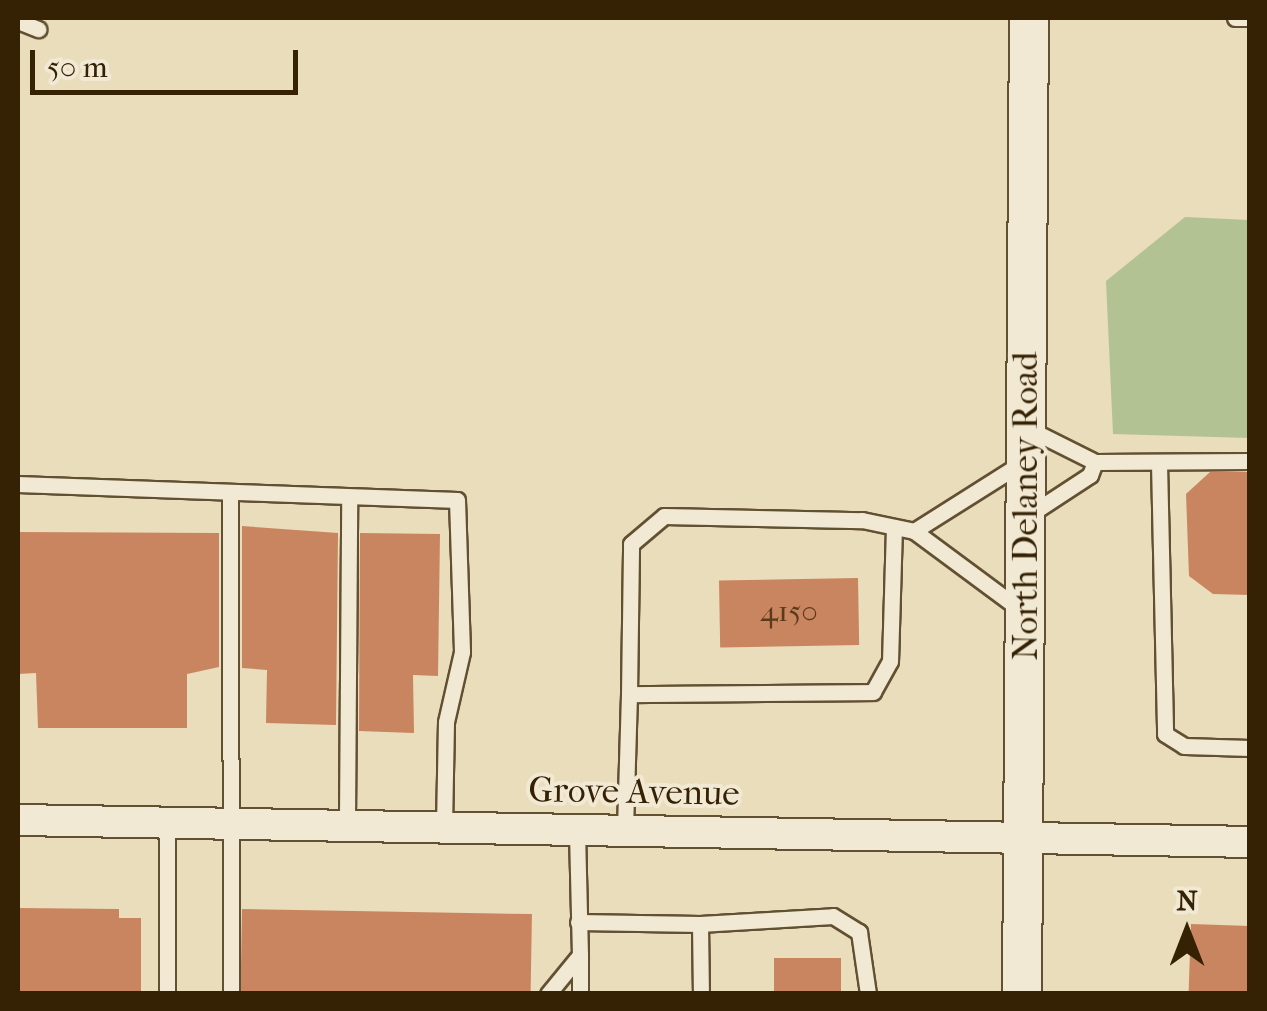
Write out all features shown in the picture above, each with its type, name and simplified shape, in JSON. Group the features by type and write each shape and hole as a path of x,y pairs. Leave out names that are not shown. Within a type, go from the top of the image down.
{"street":[{"name":"North Delaney Road","path":"1022,994 1029,18"},
{"name":"Grove Avenue","path":"18,820 347,820 444,826 1250,842"}],"lane":[{"path":"1235,18 1250,18"},
{"path":"18,21 38,29"},
{"path":"914,531 1026,444 1095,462 1250,461"},
{"path":"1026,517 1090,474 1095,462"},
{"path":"1159,463 1164,734 1184,746 1250,748"},
{"path":"18,484 457,500 462,652 446,722 444,826"},
{"path":"230,494 232,994"},
{"path":"347,820 349,498"},
{"path":"625,829 631,544 664,516 914,531 1025,614"},
{"path":"630,694 873,692 890,660 894,527"},
{"path":"167,994 168,822"},
{"path":"576,828 580,994"},
{"path":"578,922 700,924 832,916 859,932 868,994"},
{"path":"700,924 701,994"},
{"path":"548,994 580,956"}],"green space":[{"path":"1185,217 1249,220 1249,438 1113,434 1106,281"}],"building":[{"path":"1210,472 1250,472 1250,595 1213,594 1189,576 1186,494"},
{"path":"242,526 338,533 336,725 266,723 267,670 242,668"},
{"path":"18,532 219,533 219,667 187,674 187,728 38,728 36,673 18,674"},
{"path":"360,533 440,534 438,676 413,675 414,733 359,731"},
{"path":"858,578 859,645 720,647 719,580"},
{"path":"18,908 119,909 119,918 141,918 141,994 18,994"},
{"path":"242,909 532,914 531,994 241,994"},
{"path":"1191,924 1250,926 1248,994 1189,994"},
{"path":"774,958 841,958 841,994 774,994"}]}
